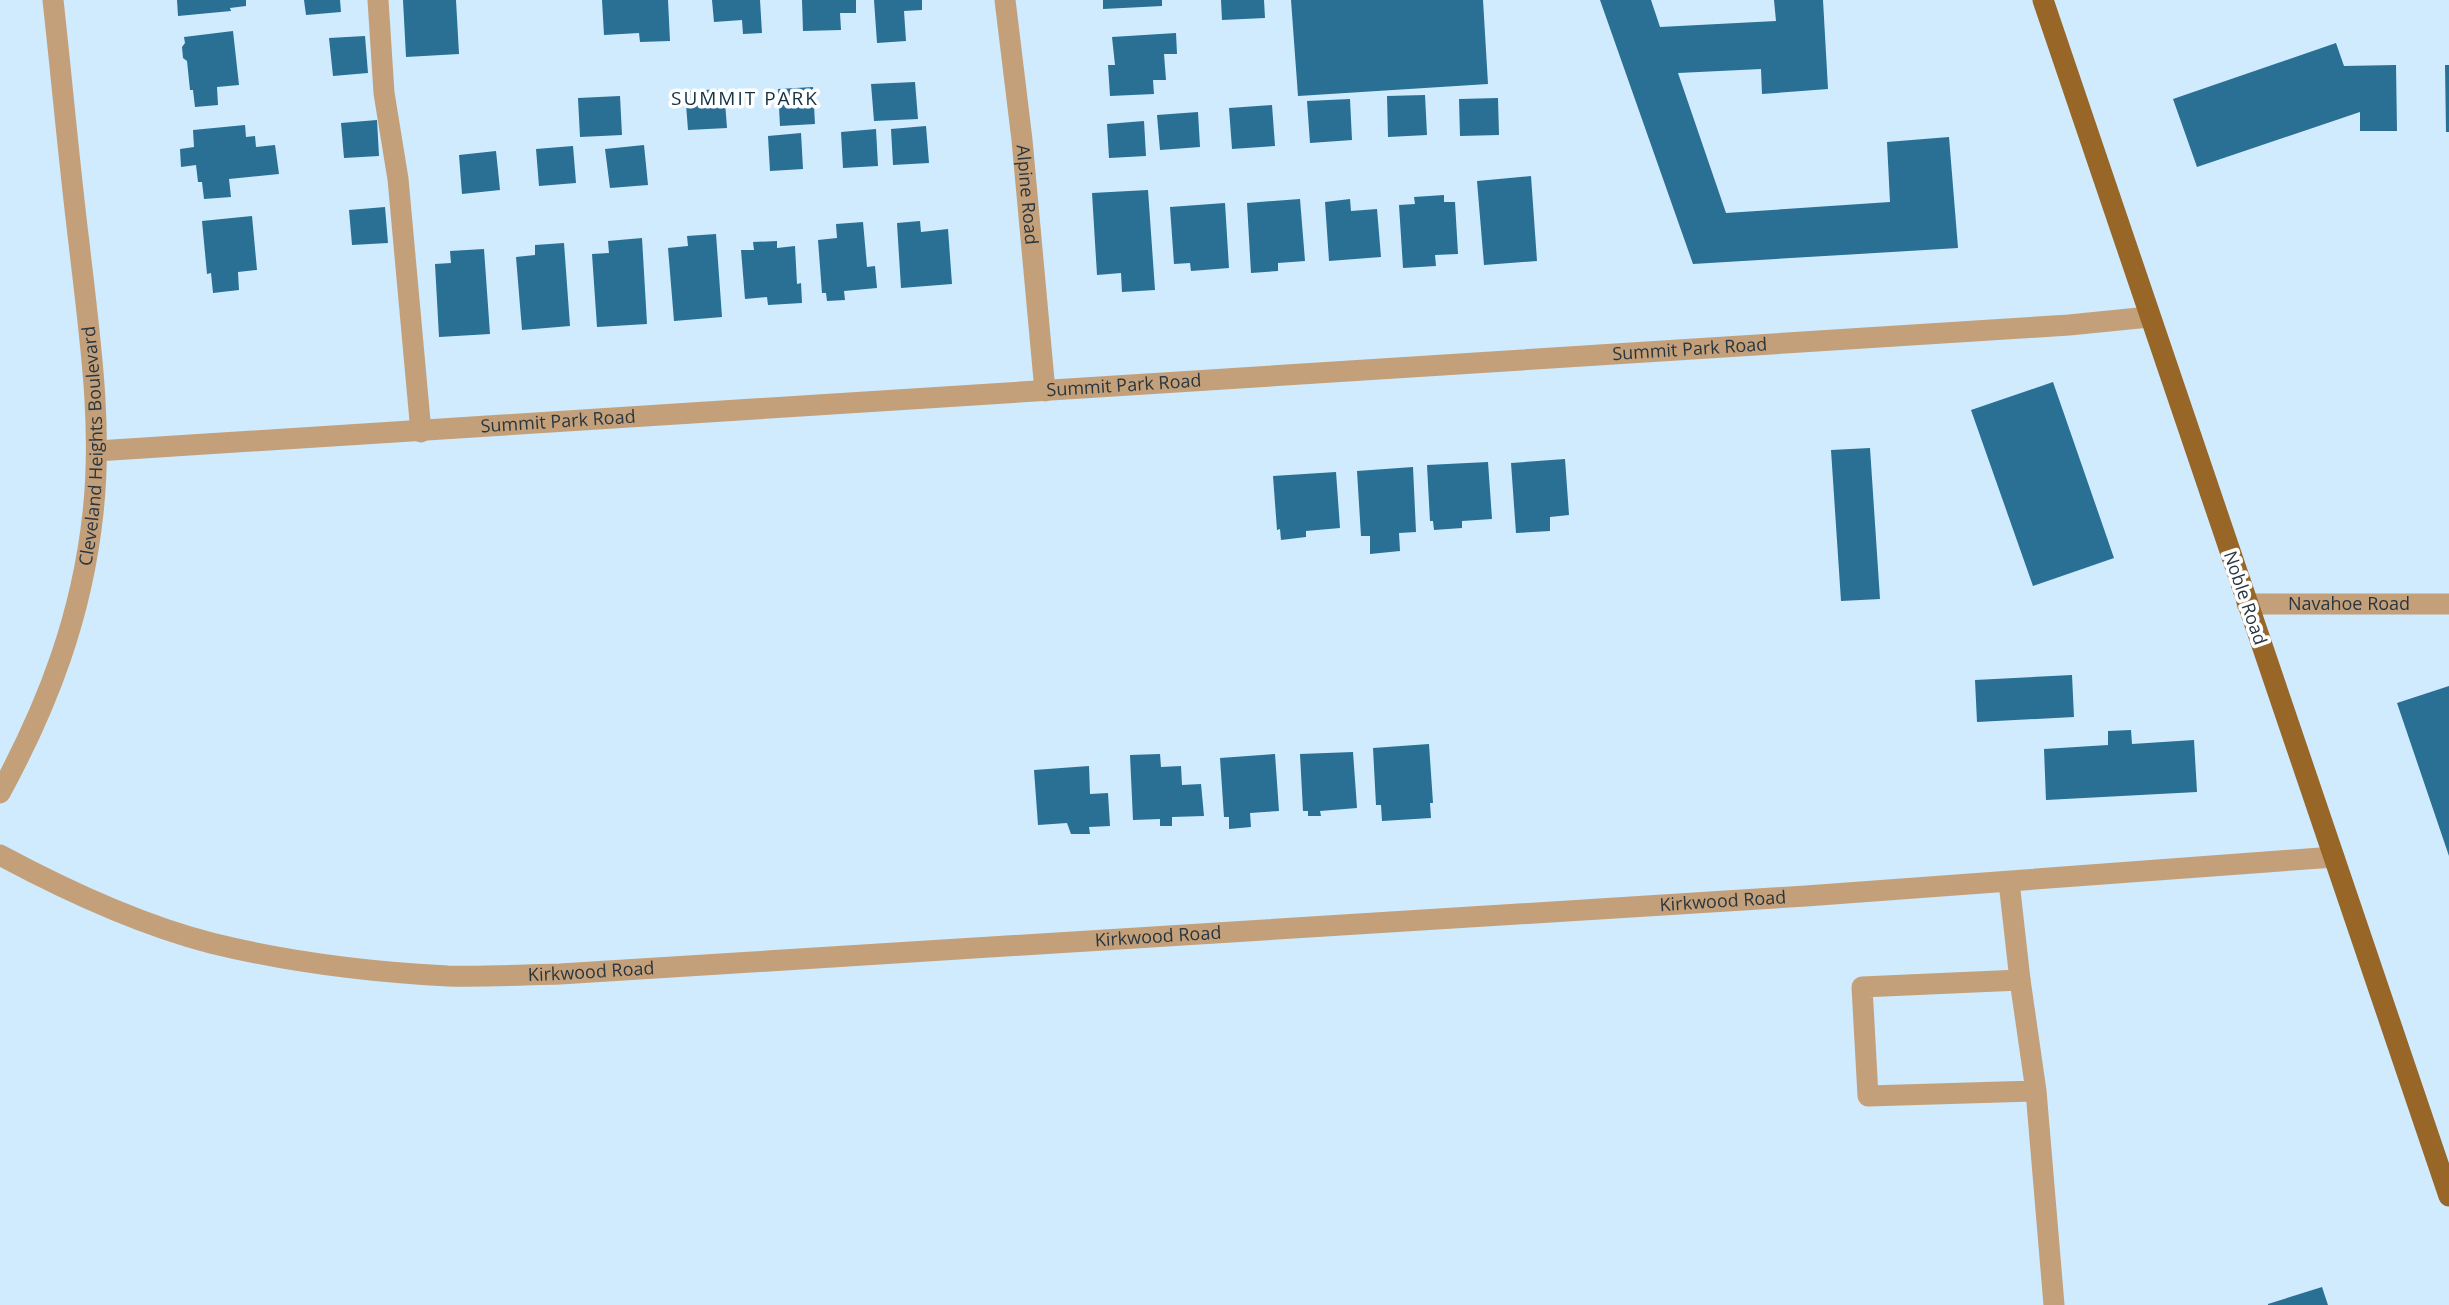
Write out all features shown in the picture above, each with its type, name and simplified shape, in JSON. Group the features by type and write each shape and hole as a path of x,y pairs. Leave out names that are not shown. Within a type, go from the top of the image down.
{"main road":[{"name":"Noble Road","path":"2043,0 2449,1196"}],"street":[{"name":"Cleveland Heights Boulevard","path":"0,793 34,728 52,685 83,579 93,514 97,451 91,354 53,0"},
{"path":"378,0 384,93 398,179 421,432"},
{"name":"Alpine Road","path":"1004,0 1022,139 1045,391"},
{"name":"Summit Park Road","path":"97,451 2069,325 2150,317"},
{"name":"Navahoe Road","path":"2247,604 2449,604"},
{"name":"Kirkwood Road","path":"0,855 85,898 211,942 299,960 450,976 574,974 2009,882 2334,857"},
{"path":"2009,882 2036,1091 2054,1305"},
{"path":"2020,980 1863,987 1868,1096 2036,1091"}],"building":[{"path":"177,0 246,0 246,6 230,8 231,11 178,16"},
{"path":"304,0 340,0 341,12 306,15"},
{"path":"403,0 456,0 459,54 406,57"},
{"path":"602,0 668,0 670,41 640,42 639,33 604,35"},
{"path":"712,0 760,0 762,33 743,34 742,20 714,22"},
{"path":"802,0 856,0 856,13 840,13 841,30 803,31"},
{"path":"874,0 922,0 922,10 904,11 906,41 877,43"},
{"path":"1103,0 1162,0 1162,6 1103,9"},
{"path":"1221,0 1264,0 1265,18 1222,20"},
{"path":"1291,0 1483,0 1488,84 1298,96"},
{"path":"1600,0 1651,0 1660,27 1776,21 1774,0 1823,0 1828,89 1762,94 1761,69 1678,73 1726,213 1890,202 1887,142 1949,137 1958,248 1693,264"},
{"path":"233,31 239,85 217,87 218,105 195,107 187,61 183,58 184,37"},
{"path":"1176,33 1177,54 1164,54 1166,80 1153,80 1154,94 1110,96 1108,65 1115,65 1112,37"},
{"path":"365,36 368,73 333,76 329,38"},
{"path":"2336,43 2344,66 2396,65 2397,131 2360,131 2360,112 2197,167 2173,99"},
{"path":"2445,65 2449,65 2449,132 2446,132"},
{"path":"915,82 918,119 874,121 871,84"},
{"path":"813,87 815,124 780,126 778,89"},
{"path":"724,89 727,128 688,130 685,91"},
{"path":"1425,95 1427,135 1388,137 1387,96"},
{"path":"620,96 622,135 580,137 578,98"},
{"path":"1498,98 1499,135 1460,136 1459,99"},
{"path":"1350,99 1352,140 1310,143 1307,101"},
{"path":"1272,105 1275,146 1232,149 1229,108"},
{"path":"1198,112 1200,147 1160,150 1157,115"},
{"path":"377,120 379,156 344,158 341,123"},
{"path":"1144,121 1146,156 1109,158 1107,124"},
{"path":"245,125 246,137 255,136 256,147 275,145 279,174 229,179 231,197 204,199 196,165 181,167 180,149 194,147 193,130"},
{"path":"926,126 929,163 893,165 891,129"},
{"path":"876,129 878,166 843,168 841,132"},
{"path":"801,133 803,169 770,171 768,136"},
{"path":"644,145 648,185 610,188 605,149"},
{"path":"573,146 576,183 539,186 536,149"},
{"path":"496,151 500,190 462,194 459,155"},
{"path":"1531,176 1537,261 1484,265 1477,181"},
{"path":"1148,190 1155,290 1122,292 1121,273 1097,275 1092,193"},
{"path":"1444,195 1444,202 1455,202 1458,254 1435,255 1436,266 1403,268 1399,205 1415,204 1414,197"},
{"path":"1300,199 1305,261 1278,263 1278,271 1251,273 1247,203"},
{"path":"1350,199 1351,211 1377,209 1381,257 1329,261 1325,202"},
{"path":"1225,203 1229,268 1191,271 1190,263 1174,264 1170,207"},
{"path":"385,207 388,243 352,245 349,210"},
{"path":"252,216 257,270 238,272 239,290 213,293 211,273 207,274 202,221"},
{"path":"920,221 921,232 948,229 952,284 901,288 897,223"},
{"path":"863,222 867,267 875,266 877,288 844,291 845,300 827,301 826,293 822,293 818,240 837,238 836,224"},
{"path":"716,234 722,317 674,321 668,248 688,246 687,236"},
{"path":"642,238 647,324 597,327 592,254 609,253 608,241"},
{"path":"777,241 777,248 795,246 797,284 801,283 802,303 768,305 767,297 745,299 741,250 754,250 753,242"},
{"path":"564,243 570,326 522,330 516,257 535,255 535,245"},
{"path":"484,249 490,334 439,337 435,264 451,263 450,251"},
{"path":"2053,382 2114,558 2033,586 1971,410"},
{"path":"1870,448 1880,599 1841,601 1831,450"},
{"path":"1565,459 1569,515 1550,517 1550,531 1516,533 1511,463"},
{"path":"1488,462 1492,519 1462,521 1462,528 1434,530 1433,521 1430,521 1427,465"},
{"path":"1413,467 1416,532 1399,533 1400,551 1370,554 1370,536 1361,536 1357,471"},
{"path":"1336,472 1340,528 1306,531 1306,537 1281,540 1280,529 1277,530 1273,476"},
{"path":"2072,675 2074,717 1977,722 1975,680"},
{"path":"2449,686 2449,856 2397,703"},
{"path":"2131,730 2132,744 2194,740 2197,792 2046,800 2044,749 2108,745 2108,731"},
{"path":"1429,744 1433,803 1430,803 1431,818 1382,821 1381,805 1376,805 1373,748"},
{"path":"1353,752 1357,808 1320,811 1321,816 1308,816 1308,811 1303,811 1300,754"},
{"path":"1160,754 1161,767 1181,766 1182,785 1201,784 1204,816 1172,817 1172,826 1160,826 1160,819 1133,820 1130,755"},
{"path":"1275,754 1279,811 1250,813 1251,827 1229,829 1229,817 1224,817 1220,758"},
{"path":"1089,766 1090,794 1108,793 1110,826 1089,827 1090,834 1071,834 1067,823 1038,825 1034,770"},
{"path":"2322,1287 2328,1305 2268,1305 2268,1304"}],"district":[{"name":"SUMMIT PARK","path":"745,98"}]}
